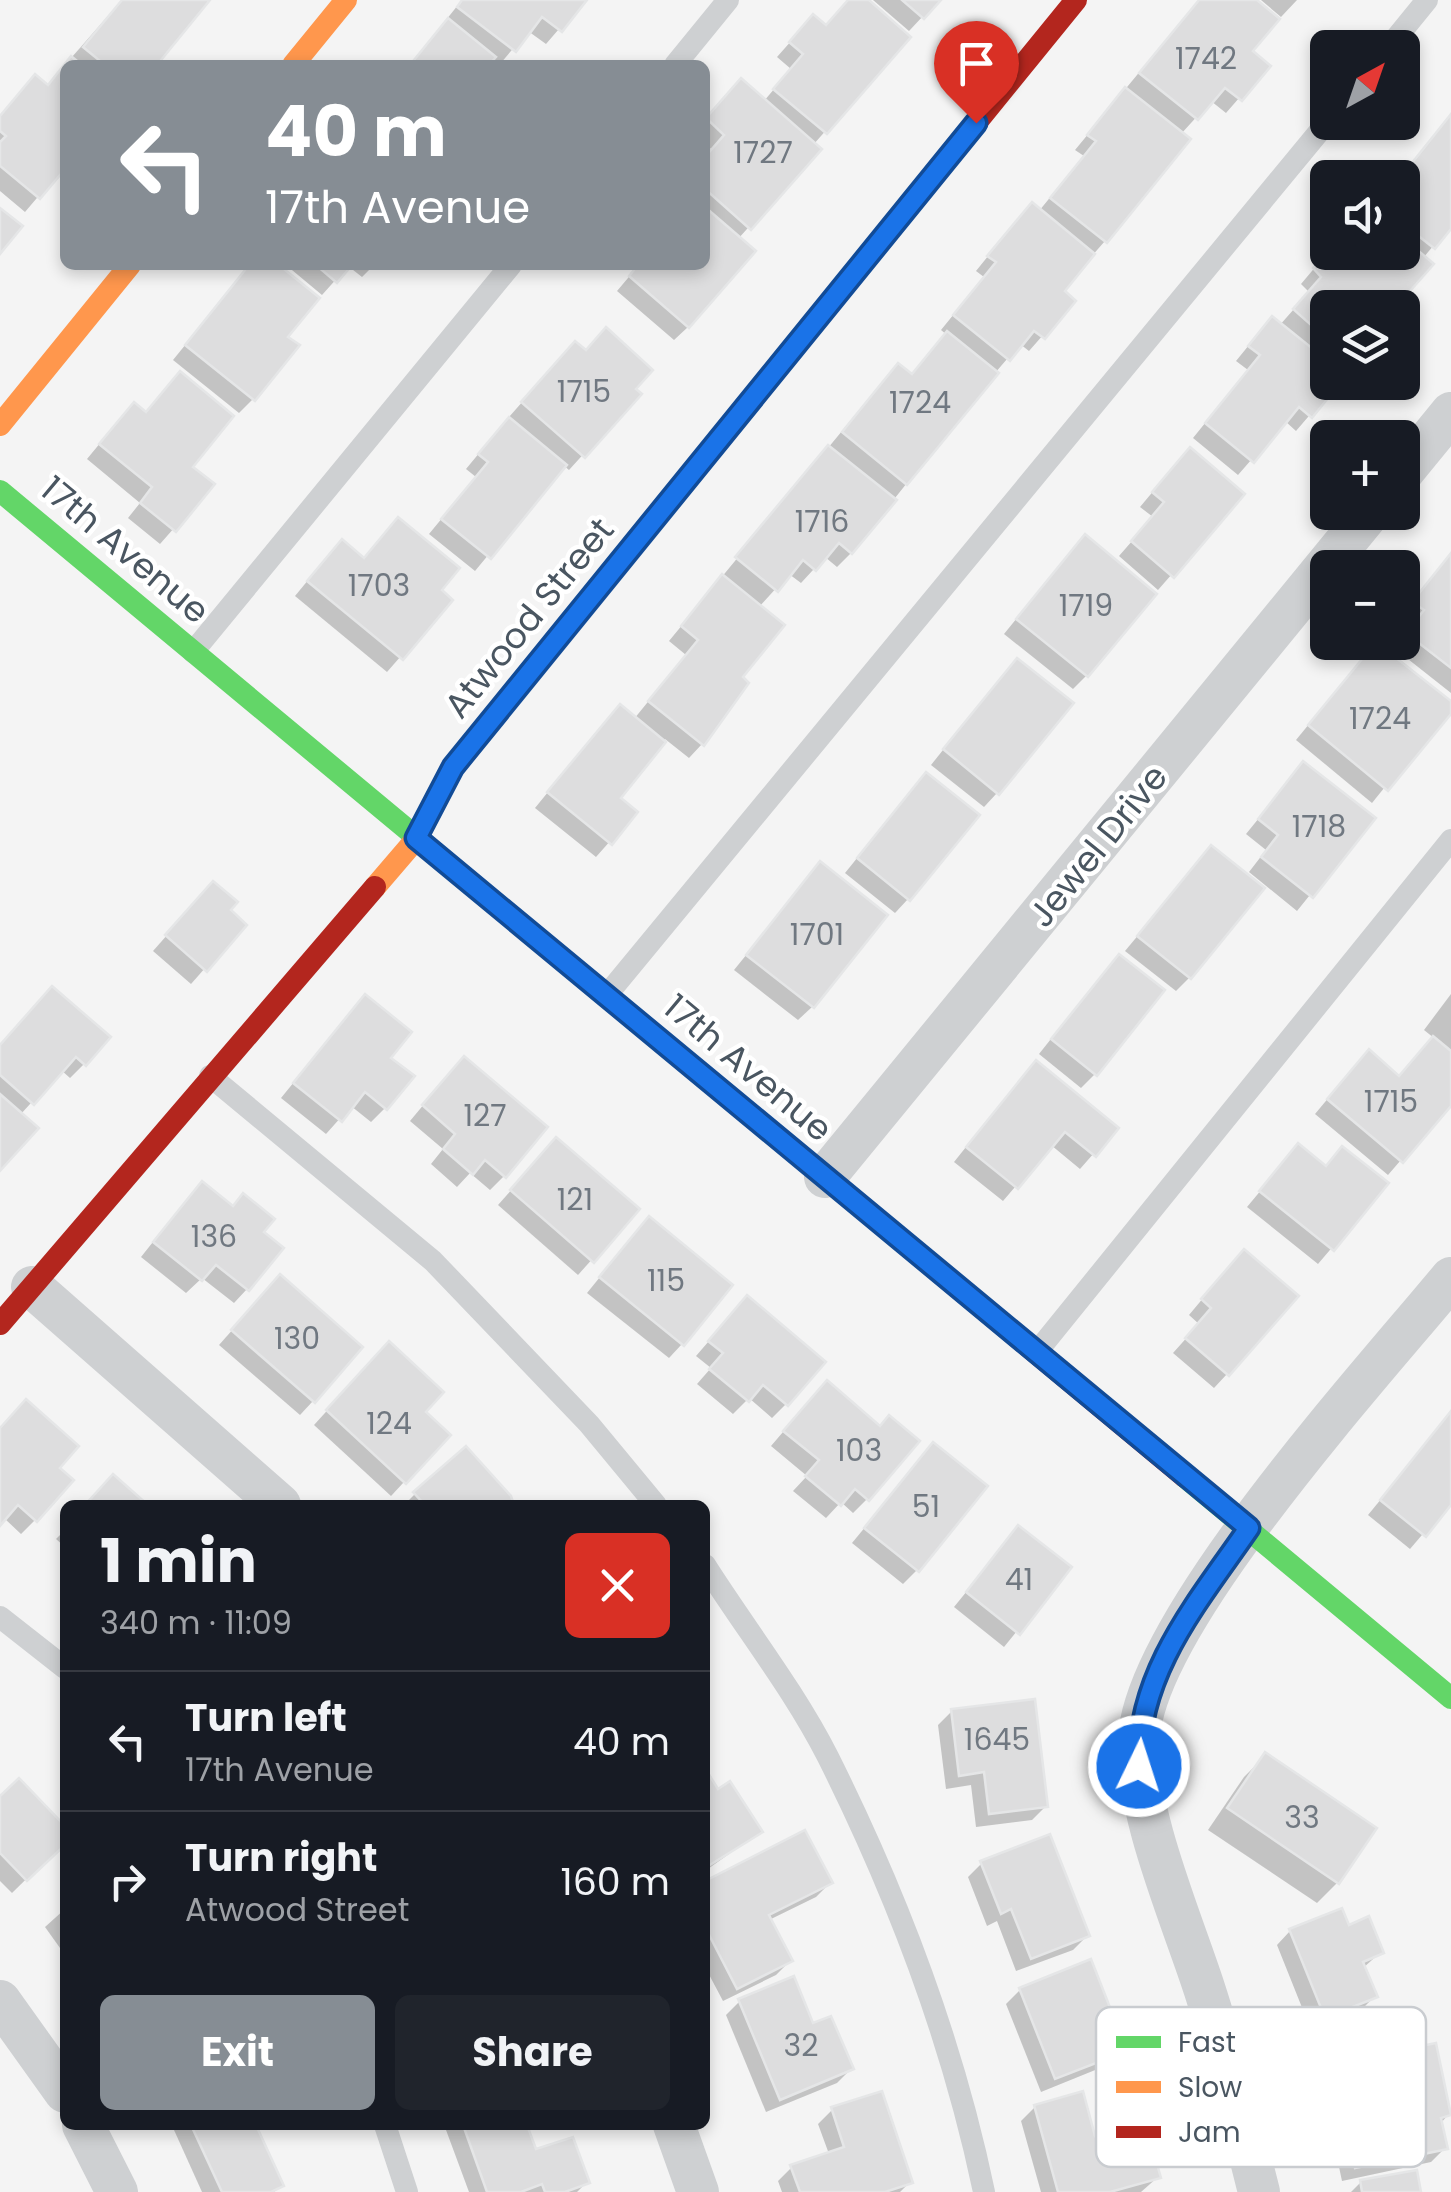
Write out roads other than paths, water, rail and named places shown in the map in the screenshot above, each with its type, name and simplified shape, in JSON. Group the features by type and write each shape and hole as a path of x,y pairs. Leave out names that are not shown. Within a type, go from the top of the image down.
{"street":[{"path":"297,60 346,0"},
{"name":"Atwood Street","path":"0,1324 416,838 453,767 1076,0"},
{"path":"0,425 126,270"},
{"path":"1420,451 1451,413"},
{"name":"17th Avenue","path":"0,491 1451,1698"},
{"name":"Jewel Drive","path":"825,1178 1355,530"},
{"path":"1210,2007 1144,1797 1138,1736 1147,1691 1175,1636 1249,1528 1451,1278"},
{"path":"32,1287 274,1500"},
{"path":"0,2001 60,2085"},
{"path":"85,2130 117,2192"},
{"path":"676,2130 698,2192"},
{"path":"1253,2167 1259,2192"}],"lane":[{"path":"679,60 728,0"},
{"path":"1403,30 1427,0"},
{"path":"606,996 1312,140"},
{"path":"193,652 507,270"},
{"path":"1036,1352 1451,840"},
{"path":"210,1076 433,1261 589,1424 652,1500"},
{"path":"710,1573 826,1754 895,1905 970,2124 984,2192"},
{"path":"0,1617 60,1664"},
{"path":"387,2130 407,2192"}]}
